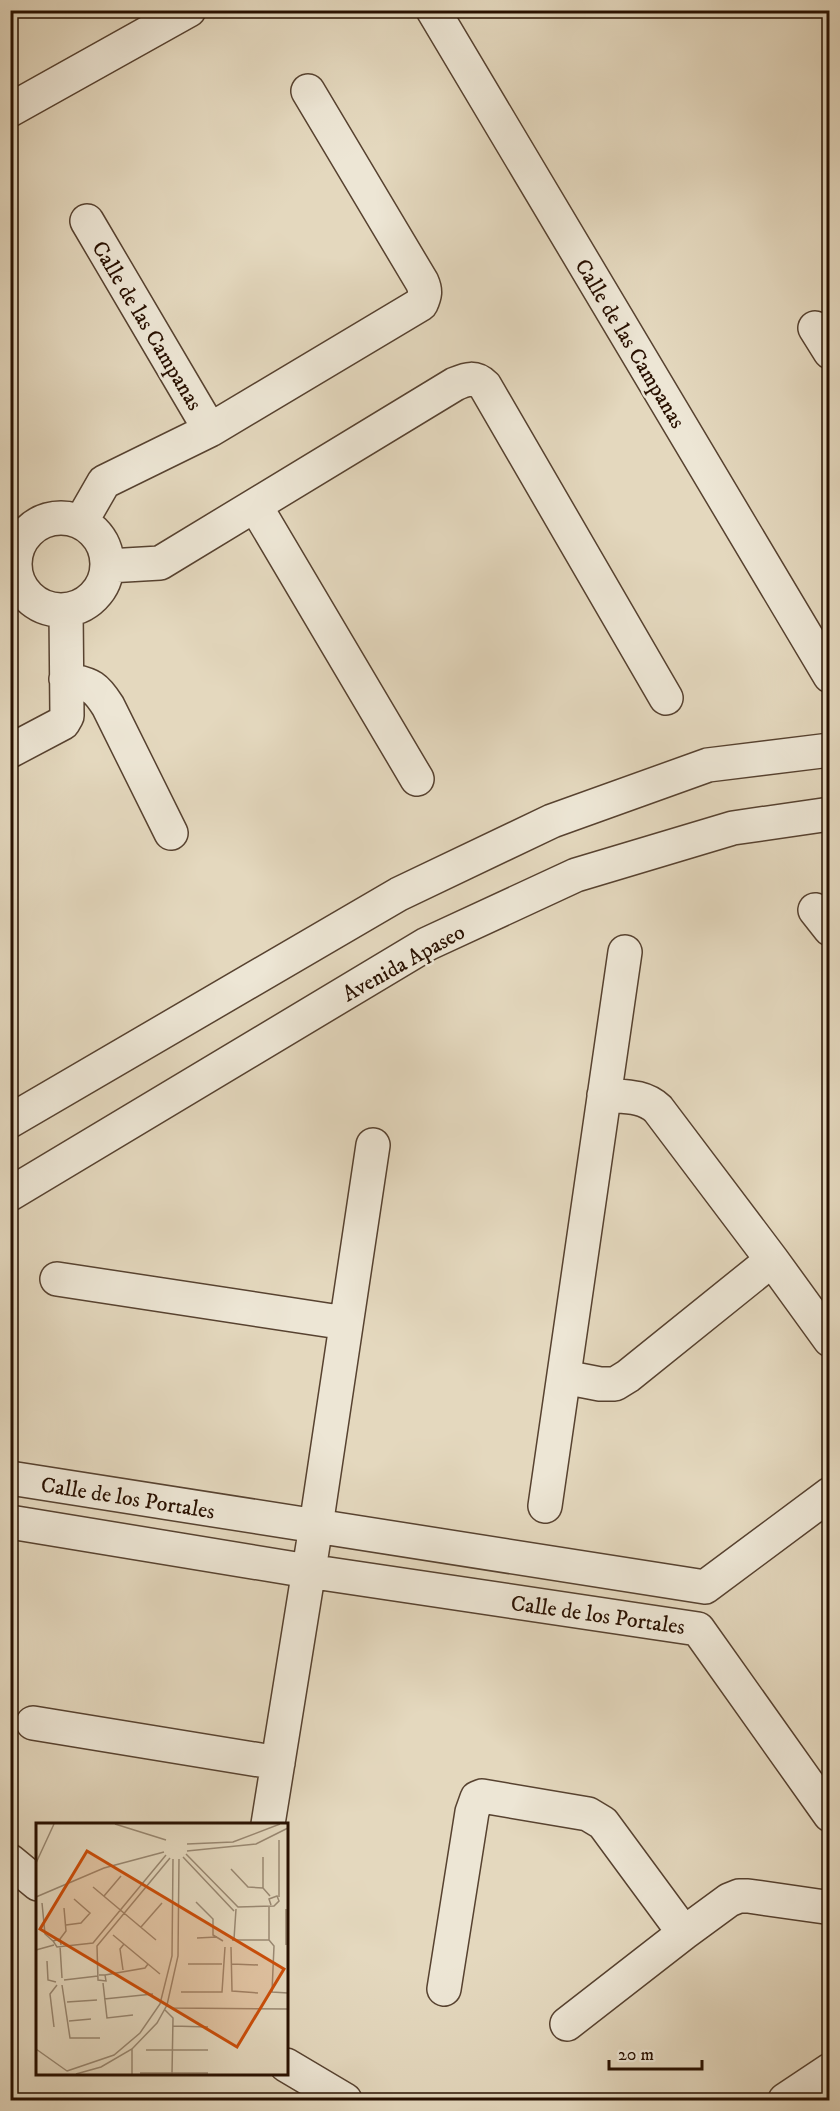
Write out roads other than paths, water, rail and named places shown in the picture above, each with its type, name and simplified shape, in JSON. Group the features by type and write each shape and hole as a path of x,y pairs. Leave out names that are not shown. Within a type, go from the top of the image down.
{"street":[{"path":"14,100 189,10"},
{"name":"Calle de las Campanas","path":"434,10 830,676"},
{"name":"Calle de las Campanas","path":"81,522 104,482 210,430 421,304 425,295 422,282 308,91"},
{"name":"Calle de las Campanas","path":"87,221 210,430"},
{"path":"108,566 160,563 256,507 455,384 472,378 485,386 666,698"},
{"path":"256,507 417,779"},
{"path":"67,518 81,522 96,532 105,548 108,566 101,587 95,596 77,608 66,610 42,606 32,599 17,579 15,540 47,520 67,518"},
{"path":"10,752 63,723 66,716 66,610"},
{"path":"66,679 92,686 100,693 171,834"},
{"path":"10,1121 399,894 552,821 708,765 830,750"},
{"name":"Avenida Apaseo","path":"10,1194 427,944 566,880 733,828 830,814"},
{"path":"545,1506 625,952"},
{"path":"604,1095 642,1098 650,1101 830,1340"},
{"path":"268,1823 316,1526 373,1145"},
{"path":"564,1377 600,1384 615,1384 772,1260"},
{"path":"57,1279 346,1323"},
{"name":"Calle de los Portales","path":"10,1478 705,1587 830,1494"},
{"name":"Calle de los Portales","path":"10,1522 308,1571 698,1629 830,1815"},
{"path":"698,1629 705,1587"},
{"path":"33,1723 278,1763"},
{"path":"444,1989 472,1812 477,1798 482,1796 597,1817 684,1932"},
{"path":"10,1861 36,1882"},
{"path":"567,2024 684,1932 729,1900 739,1896 828,1909"},
{"path":"288,2066 345,2100"}]}
